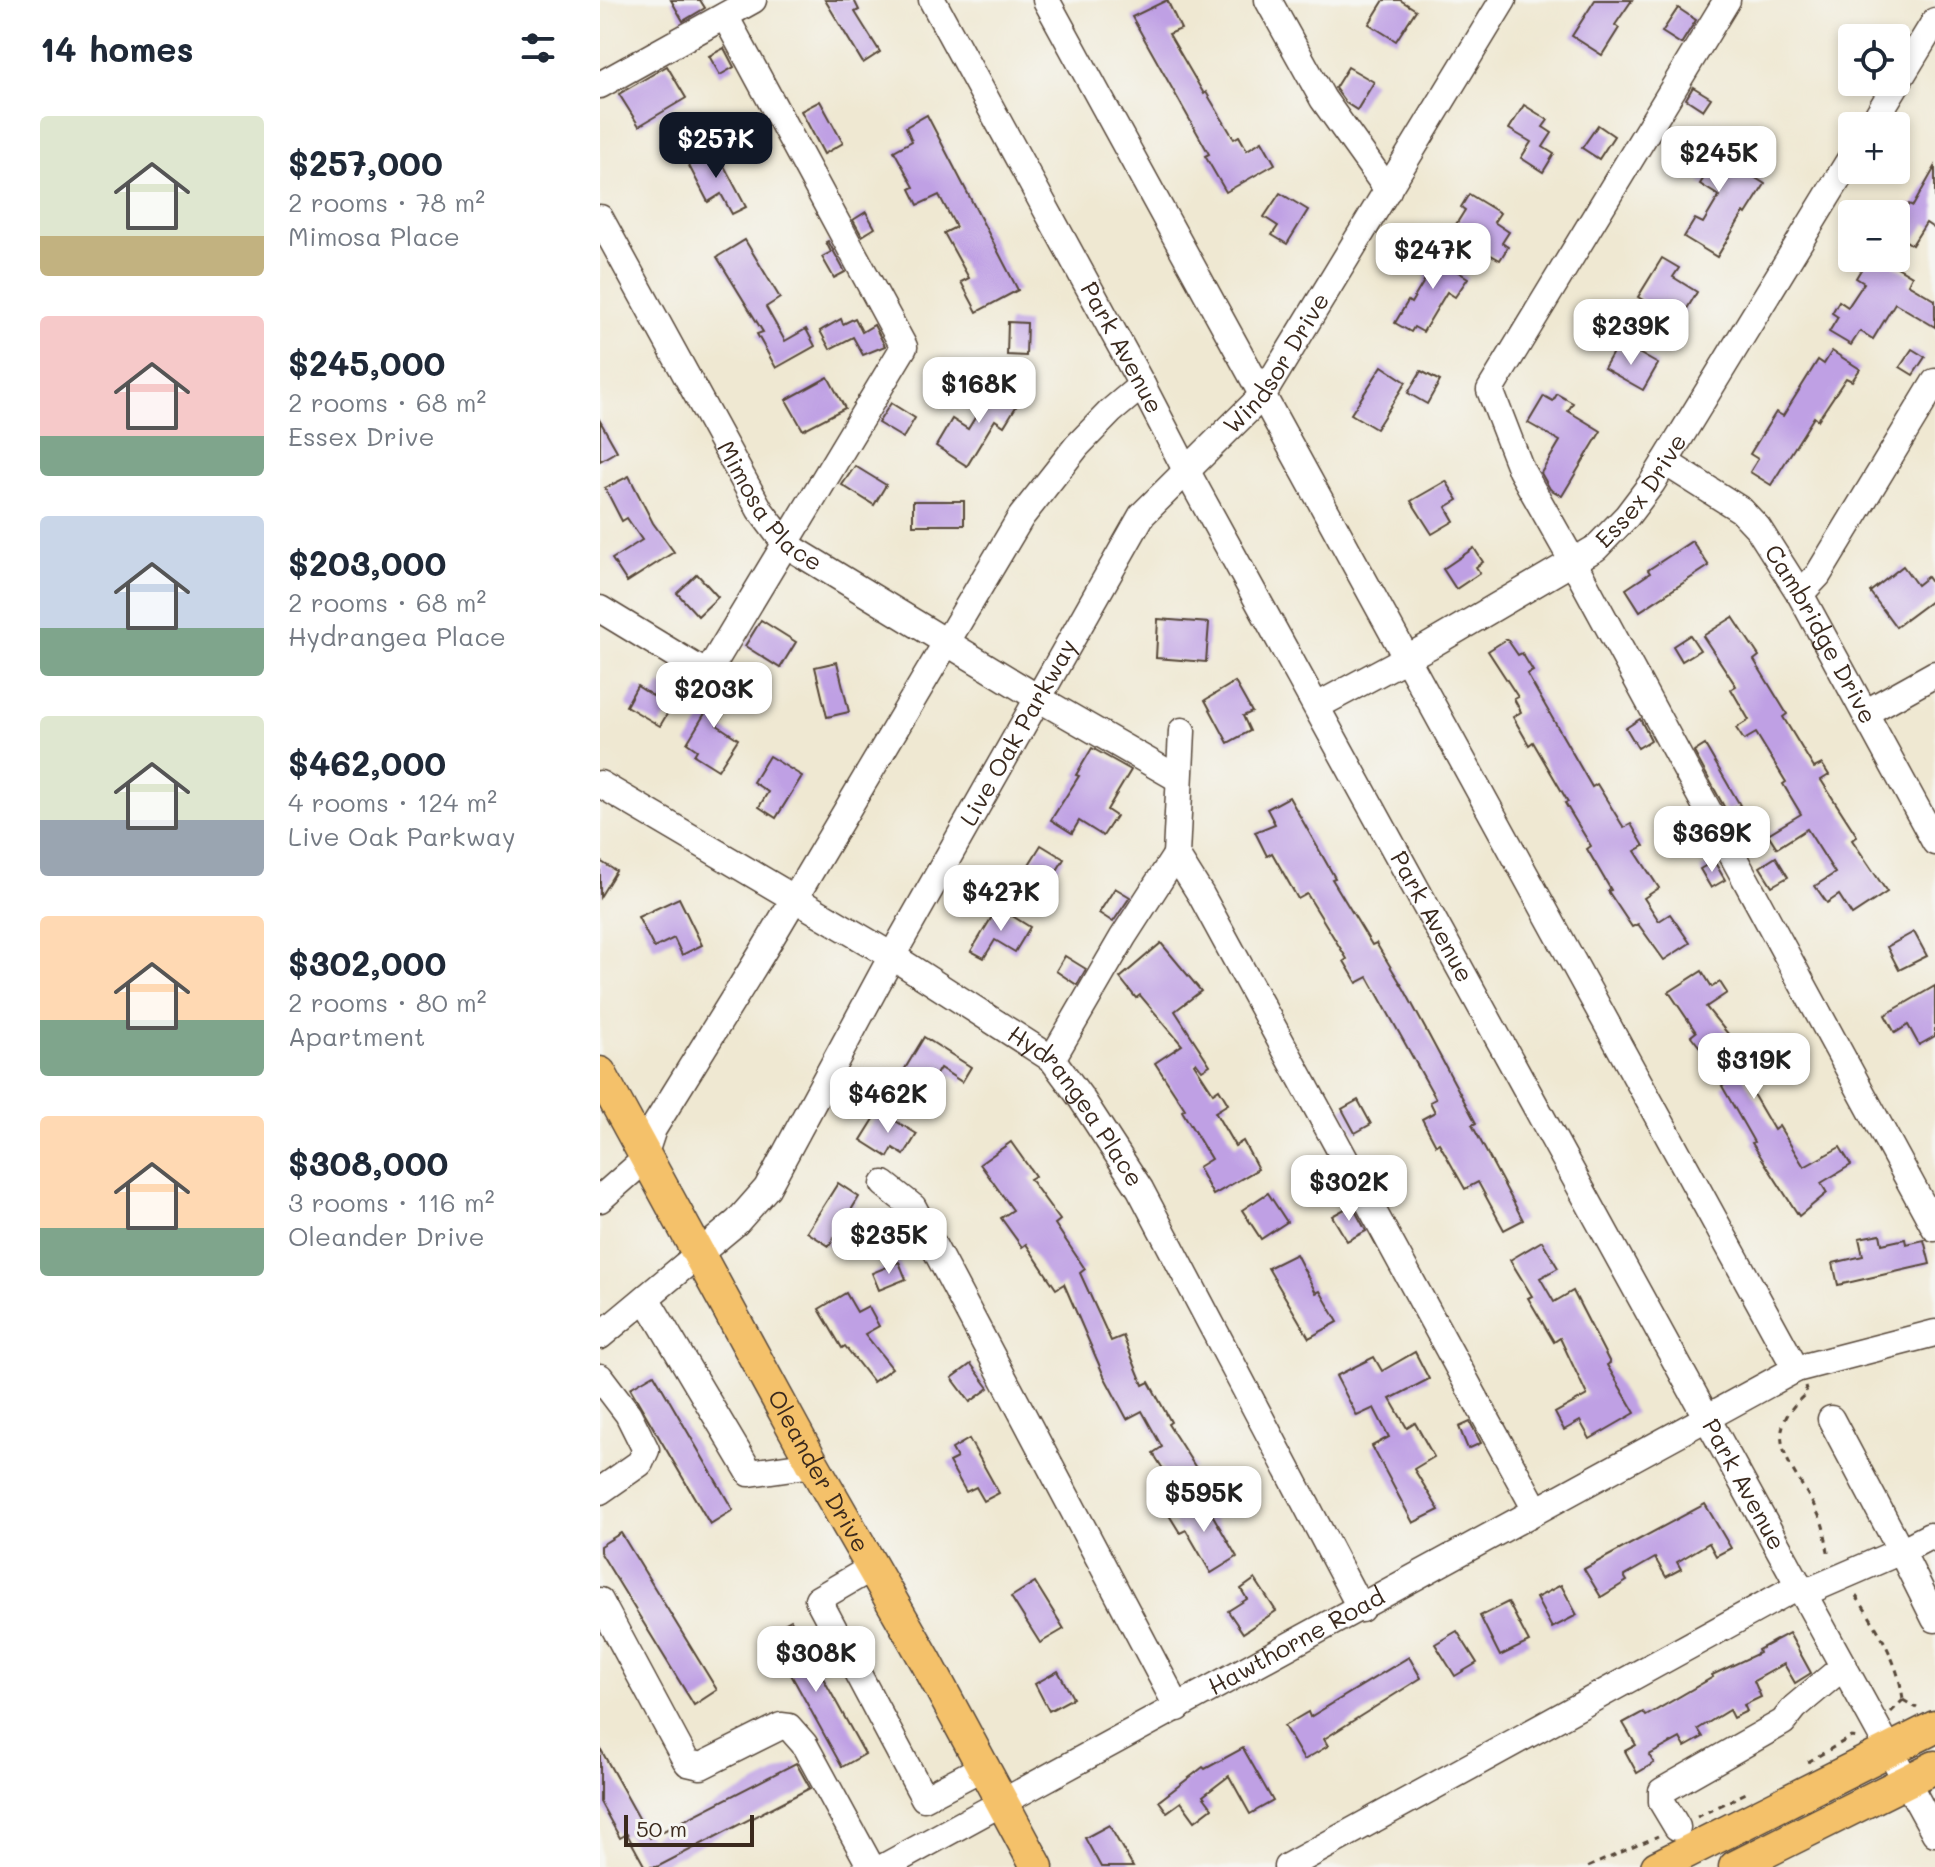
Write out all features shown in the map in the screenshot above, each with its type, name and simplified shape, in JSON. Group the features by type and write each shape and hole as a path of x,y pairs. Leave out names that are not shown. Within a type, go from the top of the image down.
{"main road":[{"name":"Oleander Drive","path":"600,1073 1037,1867"},
{"path":"1657,1867 1883,1737 1935,1727"},
{"path":"1735,1867 1935,1767"}],"street":[{"path":"600,85 753,0"},
{"name":"Park Avenue","path":"932,0 1186,470 1935,1833"},
{"path":"1046,0 1796,1369"},
{"path":"1268,0 1323,99 1388,190"},
{"name":"Windsor Drive","path":"1186,470 1262,396 1503,0"},
{"path":"1727,0 1490,390 1521,470 1935,1228"},
{"path":"600,609 707,674 904,347 725,16"},
{"path":"1880,112 1935,21"},
{"name":"Essex Drive","path":"1317,706 1405,659 1596,548 1611,535 1665,462 1838,179"},
{"name":"Mimosa Place","path":"600,218 760,510 787,544 1038,698 1179,779"},
{"path":"1800,594 1818,575 1935,382"},
{"path":"600,1199 642,1162 653,1129 1037,494 1111,411 1142,385"},
{"name":"Cambridge Drive","path":"1665,462 1728,501 1750,519 1800,594 1935,842"},
{"name":"Live Oak Parkway","path":"600,1336 737,1222 767,1188 892,956 1142,515 1186,470"},
{"path":"1865,713 1935,674"},
{"path":"1052,1059 1123,937 1176,855 1182,731"},
{"name":"Hydrangea Place","path":"600,784 892,956 1052,1059 1140,1189 1361,1609"},
{"path":"1176,855 1201,895 1536,1510"},
{"path":"884,1184 913,1207 1178,1708"},
{"path":"646,1298 750,1473 813,1464"},
{"name":"Hawthorne Road","path":"884,1867 1796,1369 1935,1333"},
{"path":"600,1377 628,1414 646,1450 640,1463 600,1491"},
{"path":"1831,1419 1935,1619"},
{"path":"1287,1867 1802,1589 1839,1577 1930,1536 1935,1538"},
{"path":"873,1567 818,1599 924,1798 983,1767"},
{"path":"600,1601 688,1763 701,1766 781,1726 789,1727 804,1744 871,1867"},
{"path":"1677,1827 1662,1802 1662,1791 1783,1722 1795,1707 1844,1666"}],"path":[{"path":"1796,1369 1807,1393 1795,1402 1779,1430 1782,1447 1823,1527 1832,1570 1855,1595 1880,1632 1902,1689 1903,1700 1883,1737 1851,1737 1801,1766"},
{"path":"1588,1867 1750,1791"}],"building":[{"path":"671,0 700,0 705,8 683,21"},
{"path":"825,0 854,0 859,10 855,12 880,52 863,63"},
{"path":"1167,0 1181,29 1169,34 1204,94 1206,92 1234,139 1239,136 1247,150 1262,141 1275,164 1226,192 1205,156 1209,154 1132,17"},
{"path":"1384,0 1400,0 1416,10 1396,41 1369,24"},
{"path":"1595,0 1632,0 1615,25 1619,28 1602,55 1572,36"},
{"path":"1678,8 1696,20 1681,44 1662,32"},
{"path":"724,48 734,67 720,75 709,56"},
{"path":"667,66 686,98 639,126 619,94"},
{"path":"1348,67 1374,82 1357,110 1346,103 1335,88"},
{"path":"1693,87 1711,98 1703,110 1686,99"},
{"path":"820,101 843,143 824,154 801,111"},
{"path":"1524,105 1548,120 1543,127 1552,133 1543,147 1554,154 1543,172 1521,158 1531,142 1509,129"},
{"path":"927,115 1018,290 977,312 961,282 969,278 944,233 956,227 939,195 918,205 910,189 914,187 894,151 912,141 906,127"},
{"path":"1598,125 1614,136 1599,159 1582,148"},
{"path":"1681,125 1702,137 1699,142 1765,184 1717,257 1684,237 1695,219 1703,223 1719,196 1700,184 1712,165 1672,142"},
{"path":"714,147 746,207 732,214 721,194 708,202 687,162"},
{"path":"1935,167 1935,229 1926,223 1912,245 1910,204 1913,206"},
{"path":"1280,193 1308,210 1287,244 1272,235 1278,226 1264,217"},
{"path":"1469,194 1500,213 1494,222 1509,232 1502,243 1508,247 1500,260 1477,247 1480,241 1455,226 1465,210 1461,207"},
{"path":"866,212 875,228 862,236 853,220"},
{"path":"745,240 780,298 766,307 785,341 806,329 815,346 776,368 757,334 763,332 717,257"},
{"path":"828,241 845,272 834,278 822,257 831,252"},
{"path":"1440,247 1461,261 1455,270 1468,278 1455,297 1447,292 1423,332 1414,327 1411,332 1395,323 1427,276 1423,273"},
{"path":"1662,258 1679,268 1673,277 1697,292 1679,322 1638,297"},
{"path":"1860,272 1905,272 1912,276 1908,284 1935,300 1935,327 1895,303 1873,339 1860,331 1851,345 1829,332 1838,317 1832,313 1839,301 1848,307 1864,283 1856,278"},
{"path":"855,318 862,332 874,325 885,346 863,355 853,337 830,349 820,331 841,319 843,324"},
{"path":"1008,322 1027,323 1026,356 1007,355"},
{"path":"1616,347 1632,356 1635,351 1658,364 1643,390 1604,368"},
{"path":"1912,349 1925,357 1913,375 1900,367"},
{"path":"1832,351 1860,369 1852,381 1846,378 1818,420 1814,417 1771,485 1750,472 1758,459 1750,454 1776,412 1783,416 1818,360 1824,364"},
{"path":"1382,366 1406,382 1376,429 1351,414"},
{"path":"1421,371 1440,381 1427,404 1408,393"},
{"path":"828,377 845,408 803,430 786,400"},
{"path":"997,382 1022,397 1004,426 995,420 967,466 936,446 952,419 968,429"},
{"path":"1557,394 1573,403 1568,411 1601,431 1562,496 1550,489 1541,473 1560,441 1528,423 1544,396 1553,401"},
{"path":"891,403 915,418 903,438 878,423"},
{"path":"600,421 617,451 600,461"},
{"path":"855,466 886,485 874,505 842,485"},
{"path":"629,476 653,523 674,552 627,582 612,559 642,540 627,518 622,521 605,488"},
{"path":"1446,481 1458,500 1446,507 1454,521 1432,534 1411,501"},
{"path":"913,501 964,501 964,525 913,525"},
{"path":"1692,541 1709,566 1640,611 1626,589 1650,573 1648,570"},
{"path":"1474,548 1483,562 1476,567 1480,573 1456,589 1443,569"},
{"path":"1903,566 1917,585 1927,577 1935,588 1935,598 1896,627 1870,592"},
{"path":"697,574 718,597 698,616 677,593"},
{"path":"1733,617 1759,656 1754,660 1787,714 1783,717 1814,768 1822,764 1829,775 1821,780 1857,836 1852,840 1887,892 1852,915 1839,895 1827,903 1815,886 1835,873 1807,829 1777,848 1768,834 1801,814 1783,784 1786,782 1756,733 1744,740 1736,728 1749,720 1731,689 1736,686 1703,636"},
{"path":"1158,619 1209,623 1206,662 1156,658"},
{"path":"761,620 796,642 780,668 745,646"},
{"path":"1690,635 1700,650 1682,661 1673,646"},
{"path":"1507,639 1518,655 1522,653 1533,671 1527,674 1592,787 1597,784 1624,828 1631,824 1644,846 1635,851 1659,888 1644,898 1659,921 1670,914 1690,943 1664,960 1638,924 1632,927 1608,891 1611,890 1587,849 1591,846 1565,803 1568,802 1533,742 1529,745 1513,717 1521,712 1514,699 1518,697 1488,651"},
{"path":"837,662 849,712 827,717 815,667"},
{"path":"1235,682 1252,712 1243,716 1250,731 1228,743 1205,700"},
{"path":"660,684 679,694 660,726 626,706 637,686 653,696"},
{"path":"719,684 736,694 717,725 738,739 718,770 694,755 697,750 687,743 713,700 706,696 710,689"},
{"path":"1640,719 1651,740 1638,748 1626,728"},
{"path":"1705,745 1740,805 1727,812 1694,752"},
{"path":"1092,748 1131,770 1107,810 1116,816 1103,836 1079,821 1072,833 1051,820 1079,776 1076,775"},
{"path":"769,756 802,776 776,818 759,807 768,792 753,782"},
{"path":"1289,797 1335,878 1332,879 1372,945 1376,943 1404,989 1476,1123 1472,1125 1523,1220 1504,1230 1478,1182 1465,1189 1422,1119 1435,1112 1430,1102 1436,1099 1368,977 1357,983 1344,961 1347,959 1307,894 1298,899 1272,853 1267,856 1255,832 1275,824 1267,809"},
{"path":"1693,817 1701,832 1689,839 1680,825"},
{"path":"1041,845 1064,859 1040,898 1017,884"},
{"path":"1776,857 1788,877 1772,886 1760,867"},
{"path":"600,861 616,871 600,897"},
{"path":"1714,861 1725,880 1711,888 1700,869"},
{"path":"1115,888 1130,897 1113,922 1099,913"},
{"path":"679,898 702,945 682,955 674,938 654,948 638,917"},
{"path":"998,907 1030,927 1015,952 995,940 984,958 971,951"},
{"path":"1914,932 1927,956 1899,970 1887,947"},
{"path":"1161,943 1201,991 1175,1011 1210,1065 1202,1070 1196,1062 1194,1064 1213,1093 1219,1089 1228,1104 1215,1112 1235,1146 1243,1141 1258,1169 1213,1195 1198,1167 1211,1159 1182,1111 1185,1109 1155,1063 1182,1045 1140,995 1136,998 1120,978"},
{"path":"1065,956 1086,969 1077,985 1056,971"},
{"path":"1702,971 1712,987 1720,982 1727,993 1706,1007 1744,1049 1732,1058 1774,1130 1779,1126 1804,1167 1840,1147 1851,1165 1821,1183 1827,1193 1799,1216 1752,1143 1722,1086 1728,1083 1691,1036 1696,1032 1669,992"},
{"path":"1935,986 1935,1036 1919,1045 1908,1025 1895,1033 1885,1015"},
{"path":"924,1037 971,1067 962,1082 940,1068 925,1093 900,1077"},
{"path":"1358,1100 1371,1124 1355,1133 1342,1109"},
{"path":"879,1111 917,1134 904,1155 893,1148 888,1157 861,1140"},
{"path":"1011,1142 1035,1176 1030,1179 1060,1220 1055,1224 1085,1269 1080,1273 1111,1341 1123,1336 1143,1385 1149,1382 1171,1422 1168,1424 1196,1468 1172,1483 1153,1453 1162,1447 1142,1411 1127,1419 1104,1376 1064,1284 1056,1289 1026,1244 1022,1247 1001,1218 1013,1210 980,1164"},
{"path":"838,1183 859,1197 829,1246 807,1232"},
{"path":"1268,1193 1287,1222 1261,1239 1242,1210"},
{"path":"1352,1205 1366,1231 1347,1241 1332,1216"},
{"path":"1880,1234 1882,1244 1905,1239 1906,1244 1924,1240 1930,1264 1838,1285 1833,1263 1863,1256 1859,1238"},
{"path":"1542,1241 1558,1268 1540,1278 1554,1302 1573,1291 1610,1363 1607,1365 1635,1413 1590,1439 1580,1421 1564,1430 1555,1413 1587,1395 1560,1338 1554,1342 1510,1260"},
{"path":"1296,1254 1316,1293 1320,1291 1338,1322 1309,1338 1268,1268"},
{"path":"899,1262 906,1279 879,1290 872,1273"},
{"path":"846,1293 857,1312 868,1306 879,1326 865,1334 892,1368 873,1382 845,1346 842,1348 819,1309"},
{"path":"1415,1352 1429,1379 1390,1399 1407,1428 1415,1423 1434,1457 1414,1469 1439,1510 1413,1523 1372,1446 1389,1437 1374,1408 1357,1416 1336,1376 1374,1357 1382,1371"},
{"path":"971,1364 989,1388 970,1402 952,1378"},
{"path":"654,1374 733,1510 710,1524 630,1388"},
{"path":"1470,1422 1481,1443 1468,1449 1459,1427"},
{"path":"969,1439 999,1493 984,1501 976,1487 966,1492 949,1462 957,1458 952,1449"},
{"path":"1202,1497 1237,1557 1211,1573 1186,1530 1180,1533 1169,1515"},
{"path":"1705,1504 1731,1548 1716,1556 1709,1543 1677,1562 1681,1569 1666,1577 1655,1558 1624,1576 1627,1581 1601,1597 1584,1569"},
{"path":"621,1533 717,1690 694,1705 600,1552 600,1546"},
{"path":"1255,1579 1276,1611 1243,1633 1228,1611 1247,1599 1241,1589"},
{"path":"1035,1582 1064,1629 1040,1643 1011,1597"},
{"path":"1561,1585 1577,1615 1552,1628 1536,1598"},
{"path":"1508,1602 1529,1642 1500,1656 1480,1616"},
{"path":"791,1620 865,1754 842,1767 768,1633"},
{"path":"1457,1631 1477,1663 1455,1676 1435,1644"},
{"path":"1789,1633 1811,1673 1795,1683 1784,1664 1754,1681 1761,1697 1744,1705 1747,1711 1733,1718 1729,1710 1698,1729 1703,1737 1685,1747 1680,1738 1649,1755 1654,1763 1637,1773 1625,1751 1636,1745 1623,1723 1643,1712 1646,1716"},
{"path":"1409,1657 1421,1678 1324,1739 1328,1746 1304,1760 1284,1726 1308,1712 1310,1717"},
{"path":"1058,1671 1073,1698 1049,1711 1035,1684"},
{"path":"600,1748 650,1838 796,1763 810,1788 657,1867 645,1867 627,1834 620,1838 600,1802"},
{"path":"1243,1748 1273,1801 1250,1814 1229,1776 1203,1796 1212,1808 1195,1821 1181,1802 1167,1812 1159,1801 1203,1767 1205,1769"},
{"path":"1109,1825 1133,1867 1101,1867 1085,1838"}]}
